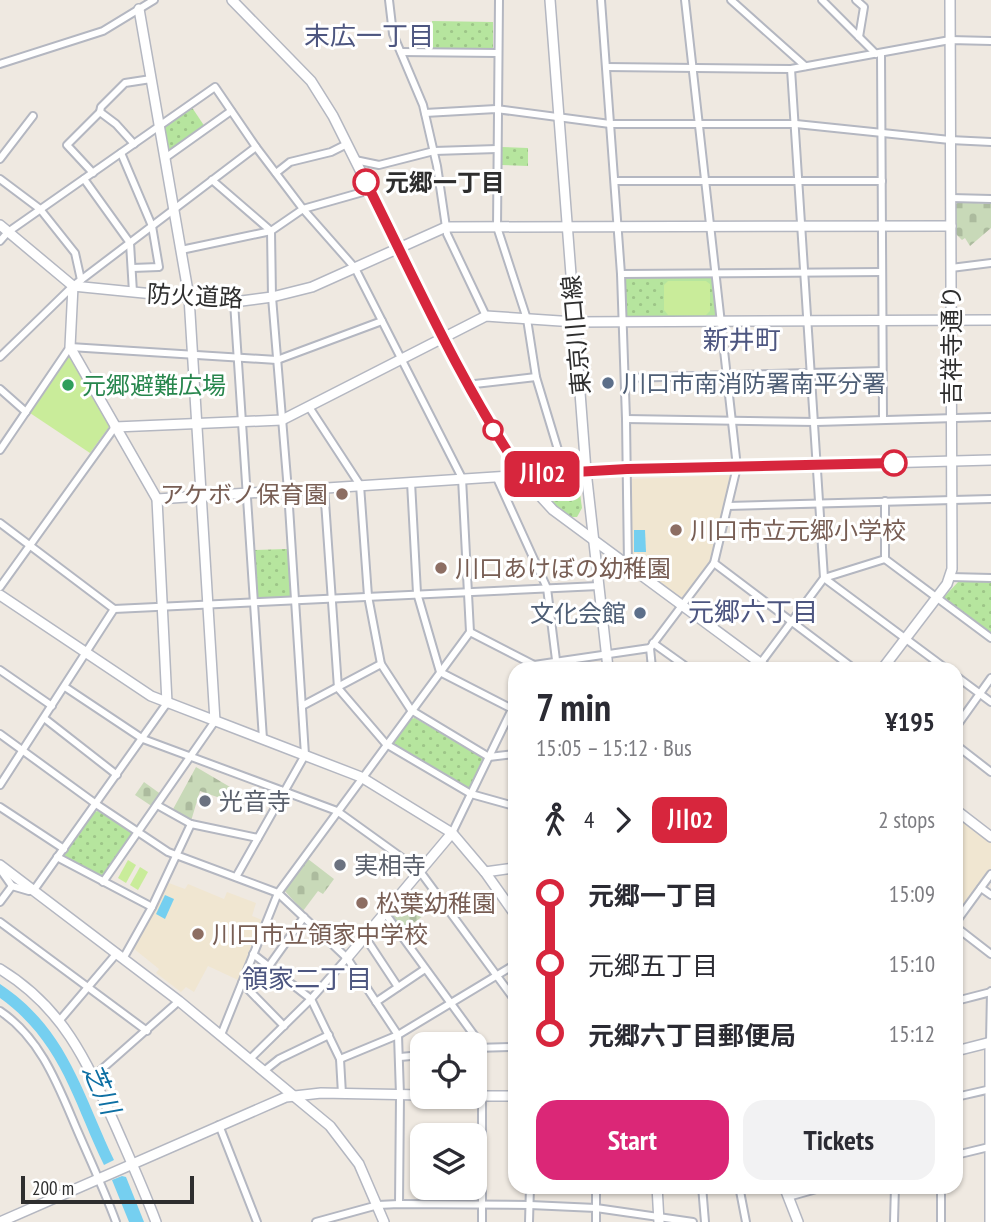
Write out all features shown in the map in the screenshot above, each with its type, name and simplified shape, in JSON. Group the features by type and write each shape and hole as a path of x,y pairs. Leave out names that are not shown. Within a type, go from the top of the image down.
{"street":[{"path":"0,64 103,31 154,0"},
{"path":"232,0 311,81 355,160 466,385 523,475 544,501 755,662"},
{"path":"389,0 390,21 425,113 446,227 486,316"},
{"path":"499,0 496,227 527,319 536,377 565,473"},
{"name":"東京川口線","path":"550,0 586,471 608,662"},
{"path":"601,0 621,274 628,565"},
{"path":"571,662 651,646 714,563 737,467 685,0"},
{"path":"731,0 805,66"},
{"path":"822,0 879,54 882,133 883,420"},
{"path":"856,0 864,7 859,37"},
{"name":"吉祥寺通り","path":"950,0 950,577"},
{"path":"103,882 215,721 188,297 139,9"},
{"path":"606,67 791,69 950,40 991,41"},
{"path":"401,52 498,53"},
{"path":"791,69 816,422 824,578"},
{"path":"93,173 66,145 125,83 151,79"},
{"path":"0,241 40,209 215,87 303,209 355,268 462,478 470,632 278,893 221,1035"},
{"path":"425,113 496,109 610,124 796,124 991,142"},
{"path":"165,158 231,111"},
{"path":"100,112 116,124 134,144"},
{"path":"0,159 33,116"},
{"path":"276,173 290,162 331,152 347,145"},
{"path":"0,357 77,283 256,147"},
{"path":"355,160 379,164 434,151 497,149"},
{"path":"121,153 152,226 159,267 132,268"},
{"path":"0,179 40,209 75,253 77,283 70,346 0,450"},
{"path":"84,179 130,243 133,292"},
{"path":"212,180 271,231 272,297 305,755 236,877"},
{"path":"615,181 882,181"},
{"path":"181,250 271,231 303,209 370,190"},
{"path":"951,198 991,200"},
{"path":"0,225 77,283"},
{"name":"防火道路","path":"77,283 133,292 234,302 272,297 312,287 446,227 951,226"},
{"path":"951,268 991,263"},
{"path":"621,274 882,272"},
{"path":"234,302 263,739"},
{"path":"116,427 282,420 486,316 575,322 991,320"},
{"path":"70,346 277,360 382,321"},
{"path":"0,867 12,886 34,890 167,703 157,499 70,346"},
{"path":"625,378 883,371"},
{"path":"466,385 536,377"},
{"path":"0,389 26,412"},
{"path":"309,407 360,485 368,596 381,664 411,710 489,757 508,755"},
{"path":"626,419 816,422 991,417"},
{"path":"0,587 116,427"},
{"path":"157,499 627,469 991,460"},
{"path":"496,476 547,589 556,662"},
{"path":"411,482 417,593 440,672 508,705"},
{"path":"324,487 338,688 386,744 471,794 508,804"},
{"path":"728,506 991,499"},
{"path":"885,501 885,559"},
{"path":"0,523 114,608 599,586"},
{"path":"764,662 824,578 885,559"},
{"path":"885,559 991,638"},
{"path":"714,563 845,662"},
{"path":"888,662 950,577 991,578"},
{"path":"824,578 937,662"},
{"path":"0,595 151,696 361,777 452,833 508,905"},
{"path":"0,785 114,608"},
{"path":"470,632 524,662"},
{"path":"651,646 652,662"},
{"path":"651,646 678,662"},
{"path":"302,706 381,664"},
{"path":"1,682 3,673 52,706"},
{"path":"963,717 991,678"},
{"path":"963,681 991,702"},
{"path":"65,687 143,739 337,811 419,870 508,991"},
{"path":"44,718 117,775"},
{"path":"250,1059 311,999 452,833 508,720"},
{"path":"0,734 96,804 175,856 278,893 347,958 398,1035 399,1204"},
{"path":"963,750 991,772"},
{"path":"157,805 191,824 258,838"},
{"path":"0,807 64,849"},
{"path":"963,815 991,837"},
{"path":"60,1020 120,955 152,907 191,824"},
{"path":"57,857 152,907"},
{"path":"0,867 179,1000 295,1095 338,1134 359,1164 384,1222"},
{"path":"485,872 508,869"},
{"path":"963,915 991,874"},
{"path":"0,902 12,886"},
{"path":"981,888 991,895"},
{"path":"385,913 451,1003 469,1032"},
{"path":"269,966 304,917"},
{"path":"0,922 147,1031"},
{"path":"963,931 991,954"},
{"path":"365,937 398,987"},
{"path":"253,954 311,999 340,1059 342,1094"},
{"path":"376,1002 425,968"},
{"path":"0,969 41,1000 60,1020 93,1077 156,1222"},
{"path":"340,1059 398,1035 508,969"},
{"path":"242,983 284,1026"},
{"path":"963,999 991,992 990,1222"},
{"path":"93,1077 179,1000"},
{"path":"0,1011 26,1033 59,1083 116,1222"},
{"path":"264,1071 279,1059 329,1035"},
{"path":"963,1049 990,1042"},
{"path":"487,1047 508,1047"},
{"path":"400,1058 410,1057"},
{"path":"963,1095 990,1089"},
{"path":"0,1222 285,1097 410,1095"},
{"path":"487,1096 508,1096"},
{"path":"479,1109 482,1222"},
{"path":"219,1125 257,1222"},
{"path":"963,1153 989,1147"},
{"path":"529,1222 530,1194"},
{"path":"596,1194 596,1222"},
{"path":"657,1194 659,1220"},
{"path":"703,1194 705,1222"},
{"path":"741,1194 746,1222"},
{"path":"787,1194 798,1222"},
{"path":"788,1197 799,1194"},
{"path":"894,1222 895,1194"},
{"path":"941,1194 941,1222"},
{"path":"316,1222 378,1205 399,1204 596,1208 659,1220 693,1222"}],"shaded area":[{"name":"川口市立元郷小学校","path":"731,475 713,559 685,599 681,600 632,561 631,479"},
{"path":"963,820 991,842 991,870 963,908"},
{"name":"川口市立領家中学校","path":"166,882 185,889 188,884 224,899 227,892 256,903 252,916 262,920 238,980 208,966 194,992 186,987 181,992 156,973 159,969 133,948"}],"green space":[{"path":"432,21 493,22 493,48 433,50"},
{"path":"191,106 205,127 169,152 165,124"},
{"path":"501,147 528,148 528,166 500,165"},
{"path":"956,204 991,204 991,228 970,246 965,238 962,240 956,234"},
{"path":"709,275 713,278 717,315 713,318 627,318 624,315 623,279 626,276"},
{"path":"668,281 706,281 710,284 710,311 706,315 668,315 664,310 664,285"},
{"name":"元郷避難広場","path":"68,356 72,357 109,422 109,427 90,453 30,413"},
{"path":"539,478 578,478 582,508 577,517 571,517 551,502 537,487"},
{"path":"287,549 292,594 289,597 259,598 256,595 253,553 255,550"},
{"path":"959,581 991,581 991,634 945,599"},
{"path":"415,718 483,758 470,787 466,788 393,745 410,719"},
{"path":"196,767 242,794 237,804 200,791 191,821 172,811"},
{"path":"144,782 162,795 153,807 135,795"},
{"path":"98,811 132,832 105,876 100,878 64,859 63,855 94,812"},
{"path":"308,859 334,879 323,894 318,891 303,911 284,890"},
{"path":"128,860 136,865 126,883 118,878"},
{"path":"140,867 148,872 138,890 130,885"},
{"path":"419,891 432,904 424,910 426,914 402,931 390,916 390,911 403,896 407,900"}],"water":[{"path":"634,530 645,530 646,552 634,552"},
{"path":"165,895 174,899 165,919 156,914"},
{"path":"0,984 23,1001 57,1041 82,1086 114,1160 104,1165 52,1053 21,1015 0,998"},
{"path":"126,1177 144,1222 129,1222 112,1180"}],"bus line":[{"name":"川02","path":"366,182 466,385 523,475 627,469 894,463"}],"place":[{"name":"元郷一丁目","path":"366,182"},
{"name":"川口市南消防署南平分署","path":"608,383"},
{"name":"元郷避難広場","path":"68,385"},
{"name":"アケボノ保育園","path":"342,494"},
{"name":"川口市立元郷小学校","path":"676,530"},
{"name":"川口あけぼの幼稚園","path":"441,568"},
{"name":"文化会館","path":"640,613"},
{"name":"光音寺","path":"205,801"},
{"name":"実相寺","path":"340,865"},
{"name":"松葉幼稚園","path":"362,903"},
{"name":"川口市立領家中学校","path":"198,934"}],"district":[{"name":"末広一丁目","path":"369,35"},
{"name":"新井町","path":"742,339"},
{"name":"元郷六丁目","path":"753,611"},
{"name":"領家二丁目","path":"307,978"}],"water label":[{"name":"芝川","path":"102,1089"}]}
